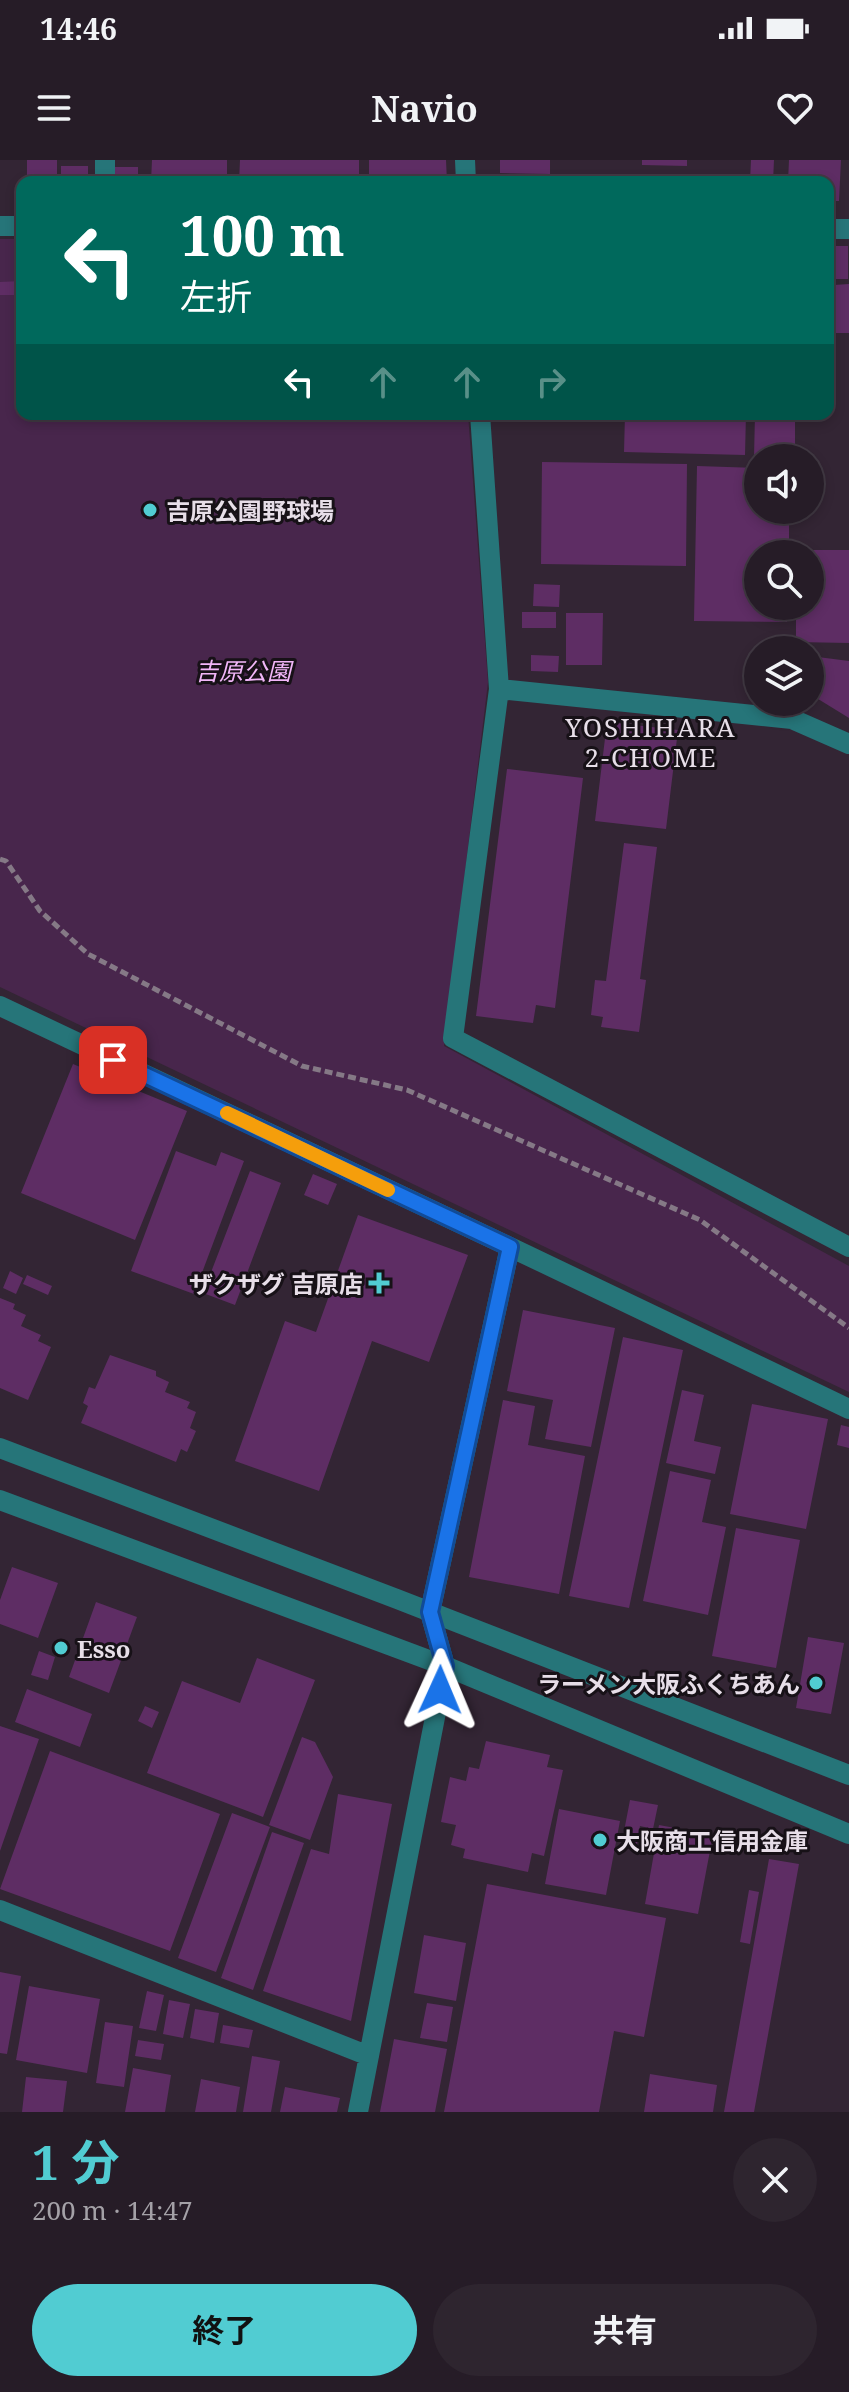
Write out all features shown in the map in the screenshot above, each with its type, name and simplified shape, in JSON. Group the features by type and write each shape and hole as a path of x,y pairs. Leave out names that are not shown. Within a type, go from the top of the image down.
{"street":[{"path":"480,420 499,689 453,1038 849,1247"},
{"path":"499,689 792,719 849,744"},
{"path":"0,1006 849,1409"},
{"path":"358,2112 445,1666 430,1612 510,1247"},
{"path":"0,1448 849,1775"},
{"path":"0,1500 445,1666 849,1834"},
{"path":"0,1910 369,2056"}],"path":[{"path":"0,859 6,861 40,911 88,954 302,1066 407,1090 700,1220 849,1328"}],"green space":[{"name":"吉原公園","path":"0,239 16,239 16,420 468,420 488,682 444,1046 849,1266 849,1392 0,987"}],"building":[{"path":"27,160 57,160 57,176 27,176"},
{"path":"152,160 227,160 227,176 151,176"},
{"path":"240,160 359,160 359,176 239,176"},
{"path":"369,160 446,160 447,176 369,176"},
{"path":"500,160 550,160 550,174 500,173"},
{"path":"642,160 687,160 687,166 642,165"},
{"path":"751,160 774,160 773,176 750,176"},
{"path":"789,160 841,160 839,201 834,201 834,176 788,176"},
{"path":"61,166 88,166 88,176 61,176"},
{"path":"113,167 138,167 138,176 113,176"},
{"path":"834,246 848,246 848,279 834,279"},
{"path":"16,281 16,295 0,295 0,282"},
{"path":"849,284 849,333 834,333 834,285"},
{"path":"625,420 746,420 744,455 624,452"},
{"path":"755,420 795,420 795,444 754,444"},
{"path":"542,462 687,464 686,566 541,564"},
{"path":"697,466 744,468 744,524 789,524 789,540 744,540 744,620 787,622 694,621"},
{"path":"824,550 849,550 849,643 824,643 824,636 796,636 796,620 824,620"},
{"path":"534,584 560,585 559,607 533,606"},
{"path":"522,612 556,612 556,628 522,628"},
{"path":"566,613 603,613 602,665 566,665"},
{"path":"531,655 559,656 558,672 531,671"},
{"path":"824,658 849,661 849,718 824,703"},
{"path":"607,722 678,730 666,829 595,821"},
{"path":"507,769 583,778 555,1008 536,1005 533,1023 476,1016"},
{"path":"624,843 657,847 640,979 646,980 639,1032 601,1027 603,1017 591,1015 595,980 606,981"},
{"path":"73,1064 187,1111 135,1240 21,1193"},
{"path":"176,1151 216,1166 221,1152 244,1161 194,1294 131,1271"},
{"path":"250,1171 281,1183 235,1305 203,1293"},
{"path":"313,1174 337,1184 328,1205 304,1195"},
{"path":"358,1215 468,1255 429,1362 372,1341 319,1491 235,1461 285,1321 316,1332"},
{"path":"10,1271 23,1278 16,1294 3,1288"},
{"path":"27,1275 52,1286 48,1295 23,1284"},
{"path":"0,1298 15,1304 13,1309 26,1315 21,1326 41,1335 38,1341 51,1347 28,1400 0,1388"},
{"path":"523,1310 615,1328 591,1447 545,1439 553,1400 507,1391"},
{"path":"623,1337 683,1350 629,1608 569,1596"},
{"path":"110,1355 156,1371 156,1376 169,1382 165,1392 190,1402 187,1408 196,1412 190,1428 196,1431 187,1452 181,1449 176,1462 81,1423 88,1406 83,1403 89,1387 95,1389"},
{"path":"682,1390 704,1395 694,1441 721,1447 715,1474 666,1463"},
{"path":"503,1400 535,1406 528,1445 585,1456 559,1594 469,1577"},
{"path":"752,1404 828,1419 806,1529 730,1514"},
{"path":"841,1425 849,1427 849,1448 837,1445"},
{"path":"670,1471 711,1480 702,1522 726,1527 708,1615 643,1601"},
{"path":"736,1528 800,1540 776,1668 712,1656"},
{"path":"12,1567 58,1583 38,1638 0,1624 0,1600"},
{"path":"96,1602 137,1617 109,1693 69,1677"},
{"path":"808,1637 844,1643 831,1714 796,1708"},
{"path":"39,1651 55,1657 48,1680 31,1675"},
{"path":"257,1658 315,1680 263,1817 147,1773 182,1681 240,1703"},
{"path":"27,1689 92,1714 80,1747 15,1722"},
{"path":"145,1706 159,1712 152,1728 138,1721"},
{"path":"0,1726 39,1739 0,1851"},
{"path":"302,1737 315,1742 333,1777 310,1840 269,1825"},
{"path":"486,1741 550,1755 547,1767 563,1770 544,1856 532,1853 528,1872 463,1858 465,1849 451,1845 456,1825 441,1822 450,1777 466,1781 469,1767 479,1769"},
{"path":"50,1751 220,1814 170,1951 0,1889"},
{"path":"338,1794 392,1804 351,2021 263,1991 311,1849 329,1854"},
{"path":"630,1800 658,1805 653,1829 640,1826 636,1849 621,1847"},
{"path":"559,1809 620,1821 606,1895 545,1884"},
{"path":"232,1813 270,1827 216,1972 178,1958"},
{"path":"659,1825 713,1835 698,1914 645,1904"},
{"path":"272,1832 304,1843 253,1990 221,1978"},
{"path":"769,1859 799,1864 754,2112 724,2112"},
{"path":"487,1884 666,1918 644,2037 614,2031 599,2112 444,2112"},
{"path":"749,1890 759,1892 750,1944 740,1942"},
{"path":"424,1935 466,1943 456,2001 414,1993"},
{"path":"0,1972 21,1976 7,2054 0,2053"},
{"path":"29,1986 100,1999 87,2073 16,2060"},
{"path":"147,1991 164,1995 156,2031 139,2028"},
{"path":"169,2000 190,2004 183,2038 163,2034"},
{"path":"427,2003 453,2007 447,2042 420,2038"},
{"path":"195,2009 219,2013 214,2043 190,2038"},
{"path":"105,2022 133,2026 124,2087 96,2083"},
{"path":"223,2025 253,2030 249,2048 220,2043"},
{"path":"394,2039 447,2049 435,2112 380,2112"},
{"path":"138,2040 164,2044 161,2060 135,2056"},
{"path":"252,2056 280,2061 271,2112 243,2112"},
{"path":"133,2068 171,2075 165,2112 125,2112"},
{"path":"650,2074 717,2085 713,2112 644,2112"},
{"path":"26,2077 67,2081 63,2112 22,2112"},
{"path":"201,2079 240,2087 236,2112 195,2112"},
{"path":"285,2087 340,2098 337,2112 280,2112"}],"slow traffic":[{"path":"227,1113 388,1190"}],"place":[{"name":"吉原公園野球場","path":"150,510"},
{"name":"ザクザグ 吉原店","path":"379,1283"},
{"name":"Esso","path":"61,1648"},
{"name":"ラーメン大阪ふくちあん","path":"816,1683"},
{"name":"大阪商工信用金庫","path":"600,1840"}],"district":[{"name":"YOSHIHARA 2-CHOME","path":"651,742"}],"route":[{"path":"113,1060 510,1247 430,1612 445,1666 440,1690"}]}
